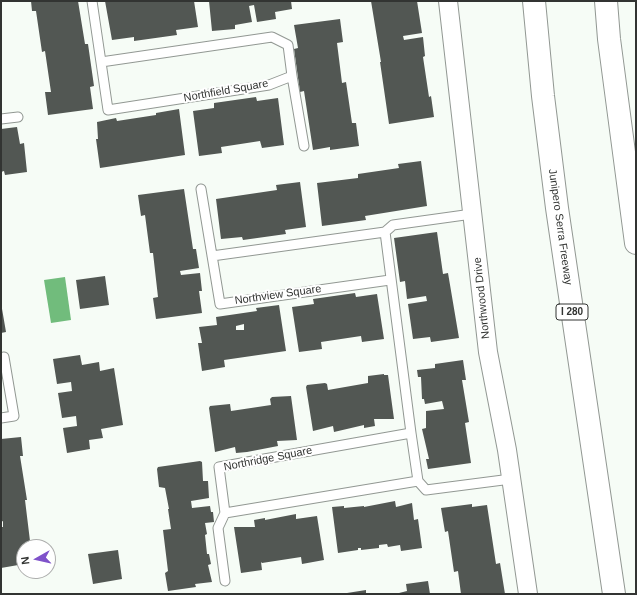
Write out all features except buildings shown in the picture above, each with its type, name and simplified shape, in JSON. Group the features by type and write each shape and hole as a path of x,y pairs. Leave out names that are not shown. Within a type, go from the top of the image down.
{"highway":[{"name":"Junipero Serra Freeway","path":"534,1 543,96 557,208 614,594"},
{"path":"606,1 609,39 636,243"}],"street":[{"name":"Northwood Drive","path":"448,1 488,352 498,398 528,594"}],"lane":[{"name":"Northfield Square","path":"92,1 108,110 269,85 292,76"},
{"path":"101,62 272,37 288,45 304,146"},
{"path":"1,119 18,117"},
{"path":"201,189 212,256 385,232 393,225 472,214"},
{"path":"385,232 390,280 418,481 426,490 511,479"},
{"name":"Northview Square","path":"212,256 220,304 390,280"},
{"path":"1,418 14,416 4,357"},
{"name":"Northridge Square","path":"225,513 219,467 411,433"},
{"path":"225,581 218,528 225,513 418,481"}],"shaded area":[{"path":"65,277 71,320 51,323 44,280"}]}
